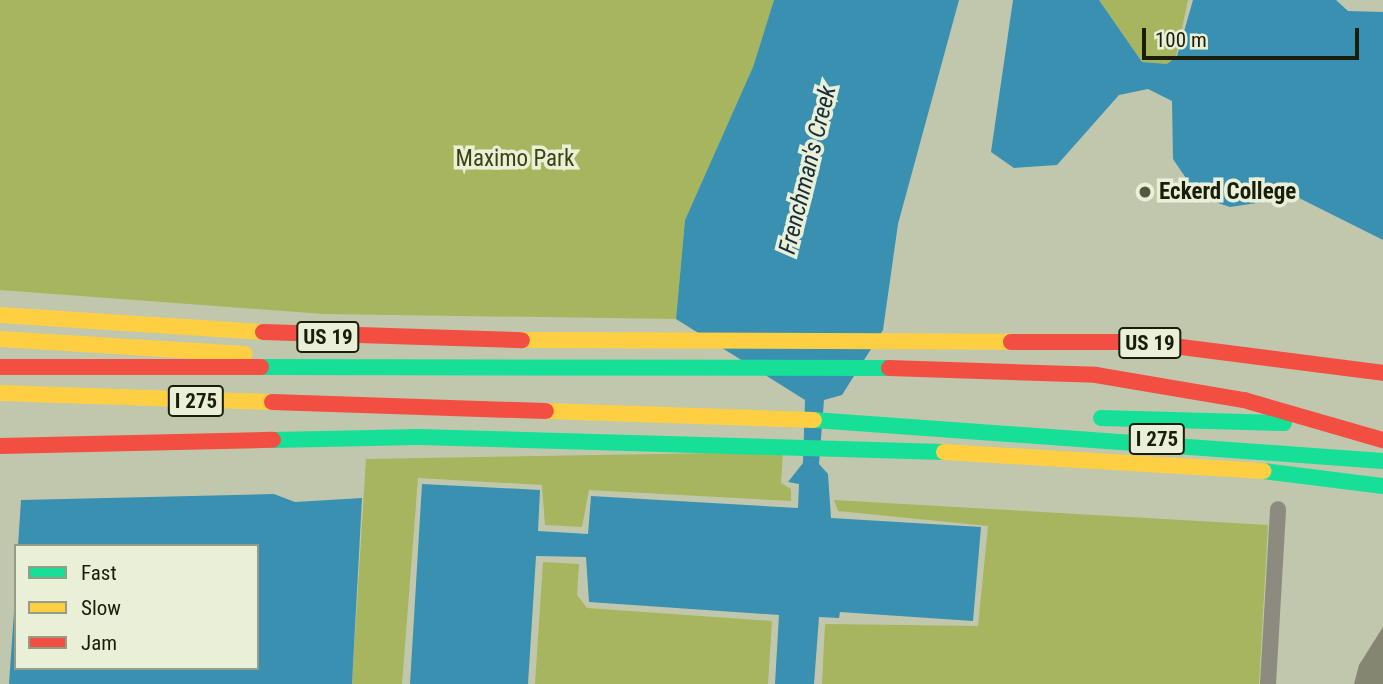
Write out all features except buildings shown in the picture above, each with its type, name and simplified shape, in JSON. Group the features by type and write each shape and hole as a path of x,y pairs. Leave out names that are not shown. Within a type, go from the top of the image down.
{"highway":[{"name":"US 19","path":"0,315 382,340 1142,342 1383,373"},
{"path":"0,339 288,357 334,371"},
{"name":"I 275","path":"0,367 334,371 914,368 1096,375 1244,400 1383,440"},
{"name":"I 275","path":"0,393 900,423 1383,461"},
{"path":"931,425 1026,416"},
{"path":"1080,417 1383,425"},
{"path":"0,446 419,437 753,444 1193,463 1383,486"}],"street":[{"path":"1268,684 1278,509"}],"green space":[{"name":"Maximo Park","path":"0,0 774,0 753,67 685,220 676,319 324,314 0,290"},
{"path":"1099,0 1188,0 1176,56 1167,64 1142,62"},
{"path":"783,452 781,483 791,489 791,501 589,490 582,527 545,525 542,485 418,478 402,684 352,684 366,459"},
{"path":"834,500 1268,525 1259,684 822,684 825,624 978,626 988,526 838,511"},
{"path":"543,562 579,564 577,595 587,608 772,621 768,684 535,684"}],"water":[{"name":"Frenchman's Creek","path":"774,0 959,0 898,224 883,330 842,395 824,400 819,464 828,474 831,518 981,527 973,621 840,612 839,618 819,617 814,684 775,684 779,615 589,602 586,557 536,556 528,684 410,684 422,484 540,490 538,531 588,534 591,496 798,508 799,484 788,482 803,463 805,400 676,319 685,220 753,67"},
{"path":"1013,0 1099,0 1142,62 1167,64 1177,56 1193,0 1336,0 1348,11 1383,12 1383,240 1297,197 1230,207 1198,196 1173,159 1172,101 1148,89 1119,95 1057,165 1014,168 991,152"},
{"path":"274,494 295,502 362,498 352,684 9,684 14,612 14,670 259,670 259,544 18,544 21,500"}],"traffic: fast":[{"path":"261,367 889,368"},
{"path":"1101,418 1284,423"},
{"path":"814,420 1383,461"},
{"path":"273,440 419,437 944,452"},
{"path":"1263,471 1383,486"}],"traffic: slow":[{"path":"0,315 263,332"},
{"path":"0,339 245,354"},
{"path":"522,340 1011,342"},
{"path":"0,393 272,402"},
{"path":"546,411 814,420"},
{"path":"944,452 1263,471"}],"traffic: jam":[{"path":"263,332 522,340"},
{"path":"1011,342 1142,342 1383,373"},
{"path":"0,367 261,367"},
{"path":"889,368 1096,375 1244,400 1383,440"},
{"path":"272,402 546,411"},
{"path":"0,446 273,440"}],"place":[{"name":"Eckerd College","path":"1145,192"}]}
